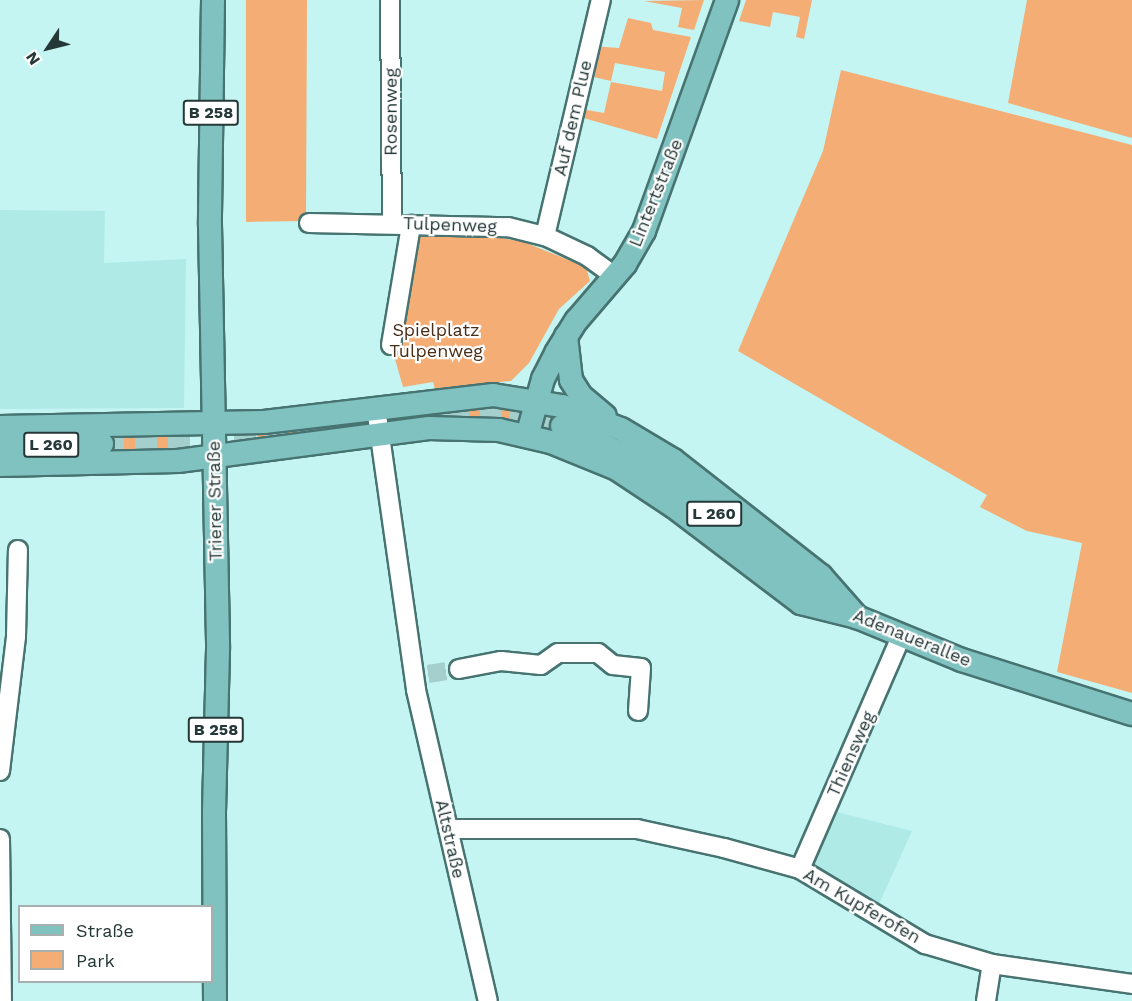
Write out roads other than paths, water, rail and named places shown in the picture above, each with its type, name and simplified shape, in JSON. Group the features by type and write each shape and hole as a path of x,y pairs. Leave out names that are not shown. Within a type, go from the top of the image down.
{"main road":[{"name":"Trierer Straße","path":"213,0 210,225 218,649 214,821 215,1001"},
{"name":"Lintertstraße","path":"527,436 548,369 566,336 615,276 644,231 727,0"},
{"path":"566,336 566,356 574,387 621,429 673,460 821,576 857,617"},
{"path":"0,427 213,420 264,422 459,396 493,395 537,401 621,429"},
{"path":"0,465 214,457 380,434 460,426 527,436 584,454 645,486 801,603 857,617"},
{"name":"Adenauerallee","path":"562,426 646,465 685,491 793,577 857,617 901,637 1132,714"},
{"name":"L 260","path":"0,445 102,444"}],"street":[{"name":"Rosenweg","path":"390,0 392,223"},
{"name":"Auf dem Plue","path":"544,236 601,0"},
{"name":"Tulpenweg","path":"309,223 483,224 544,236 615,276"},
{"path":"391,345 411,225"},
{"name":"Altstraße","path":"376,408 448,829 488,1001"},
{"path":"0,771 2,737 16,636 18,550"},
{"name":"Thiensweg","path":"800,869 901,637"},
{"path":"459,669 501,661 541,665 558,652 597,653 613,665 641,668 638,711"},
{"name":"Am Kupferofen","path":"448,829 637,829 800,869 925,944 992,964 1132,984"},
{"path":"0,839 2,1001"},
{"path":"986,1001 992,964"}],"tunnel":[{"path":"102,444 265,436 447,411 510,413 562,426"},
{"path":"428,674 459,669"}],"park label":[{"name":"Spielplatz Tulpenweg","path":"436,341"}]}
